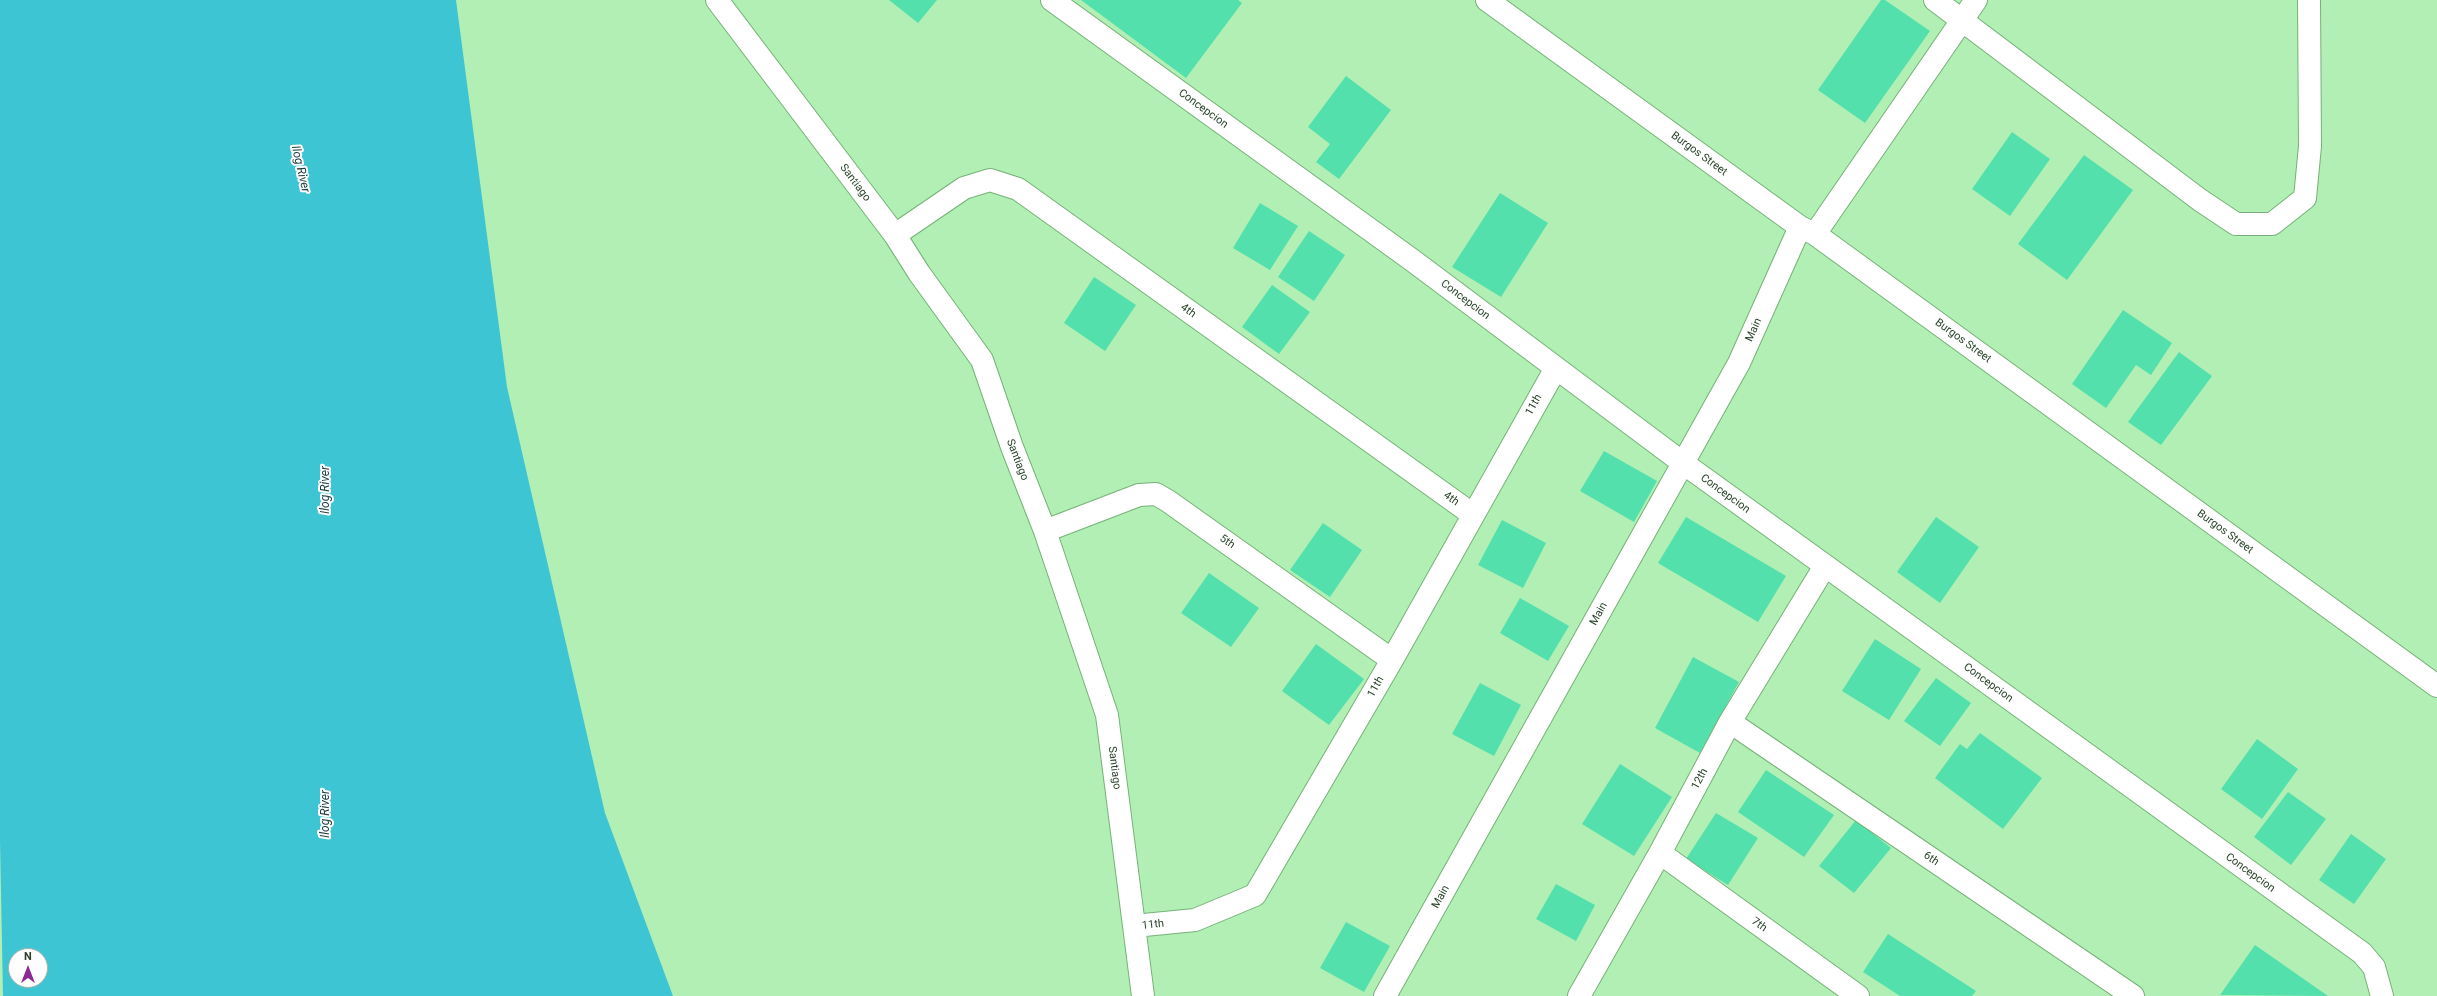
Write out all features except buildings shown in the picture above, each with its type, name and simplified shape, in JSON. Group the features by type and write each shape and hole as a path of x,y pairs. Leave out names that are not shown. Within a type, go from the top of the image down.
{"street":[{"name":"Santiago","path":"717,0 895,235 919,273 982,360 1012,447 1045,531 1107,715 1144,996"},
{"name":"Concepcion","path":"1052,0 1406,255 1683,464 2362,953 2374,967 2382,996"},
{"name":"Burgos Street","path":"1487,0 2437,686"},
{"path":"1935,0 2200,200 2236,224 2272,224 2305,198 2310,146 2309,0"},
{"name":"Main","path":"1385,996 1739,363 1807,230 1976,0"},
{"name":"4th","path":"895,235 964,188 990,180 1018,189 1472,514"},
{"name":"11th","path":"1134,926 1195,920 1255,895 1392,660 1472,514 1556,368"},
{"name":"5th","path":"1045,531 1139,495 1156,494 1392,660"},
{"name":"12th","path":"1579,996 1660,853 1730,722 1825,566"},
{"name":"6th","path":"1730,722 2132,996"},
{"name":"7th","path":"1660,853 1858,996"}],"water":[{"name":"Ilog River","path":"0,0 456,0 507,387 605,813 673,996 3,996 0,841"}]}
